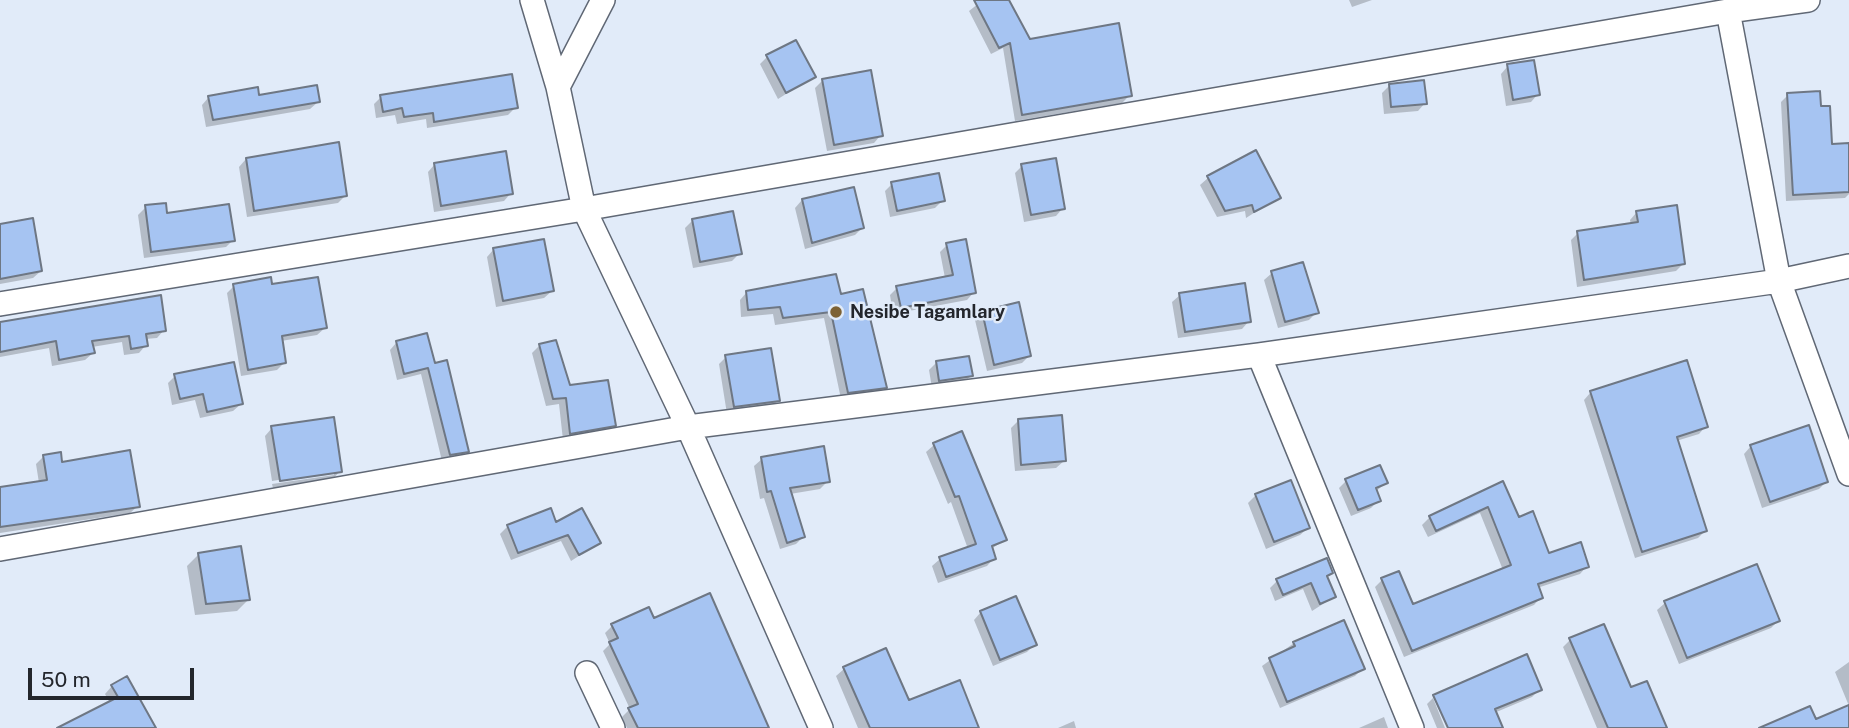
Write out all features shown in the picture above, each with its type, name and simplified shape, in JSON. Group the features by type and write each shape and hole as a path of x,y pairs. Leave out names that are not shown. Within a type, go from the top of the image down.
{"street":[{"path":"532,0 558,87 584,209 688,427 821,728"},
{"path":"558,87 603,0"},
{"path":"0,304 584,209 1728,10 1808,0"},
{"path":"1728,10 1779,281 1849,474"},
{"path":"0,549 688,427 1259,355 1779,281 1849,266"},
{"path":"1259,355 1412,728"},
{"path":"587,673 613,728"}],"building":[{"path":"974,0 1009,0 1030,39 1119,23 1132,96 1022,115 1010,43 999,48"},
{"path":"796,40 816,77 786,93 766,55"},
{"path":"1534,60 1540,95 1513,100 1507,64"},
{"path":"871,70 883,136 834,145 822,79"},
{"path":"512,74 518,108 434,122 433,113 404,117 402,108 383,112 380,95"},
{"path":"1424,80 1427,104 1391,107 1389,84"},
{"path":"317,85 320,102 213,120 208,96 258,87 259,95"},
{"path":"1820,91 1821,106 1830,106 1832,144 1849,143 1849,192 1793,195 1787,93"},
{"path":"339,142 347,196 254,211 246,158"},
{"path":"1256,150 1281,198 1254,212 1252,205 1225,211 1207,176"},
{"path":"506,151 513,194 441,206 434,163"},
{"path":"1056,158 1065,209 1031,215 1021,164"},
{"path":"939,173 945,201 897,211 891,182"},
{"path":"854,187 864,228 812,243 802,199"},
{"path":"166,203 167,213 229,204 235,241 151,252 145,205"},
{"path":"1677,205 1685,264 1584,280 1577,231 1638,222 1636,211"},
{"path":"733,211 742,254 700,262 692,219"},
{"path":"33,218 42,271 0,279 0,224"},
{"path":"544,239 554,291 503,301 493,248"},
{"path":"966,239 976,293 901,308 896,286 953,275 946,243"},
{"path":"1303,262 1319,313 1285,322 1271,271"},
{"path":"836,274 841,294 863,289 887,388 848,393 831,312 783,318 780,307 748,310 746,291"},
{"path":"271,277 272,284 318,277 327,328 282,336 286,363 248,370 233,284"},
{"path":"1245,283 1251,322 1185,332 1179,293"},
{"path":"161,295 166,331 146,334 148,346 131,349 129,336 92,341 95,353 59,360 56,341 0,352 0,322"},
{"path":"1019,302 1031,356 994,365 982,311"},
{"path":"427,333 435,363 447,360 469,452 450,455 428,368 404,374 396,341"},
{"path":"556,340 570,385 608,380 616,426 570,434 566,398 553,399 539,344"},
{"path":"771,348 780,401 734,407 725,355"},
{"path":"969,356 973,376 939,381 936,361"},
{"path":"1687,360 1708,427 1677,437 1707,531 1642,552 1590,391"},
{"path":"234,362 243,404 207,412 203,394 180,399 174,374"},
{"path":"1062,415 1066,461 1021,465 1018,419"},
{"path":"334,417 342,472 280,481 271,426"},
{"path":"1809,425 1828,482 1770,502 1750,445"},
{"path":"962,431 1007,540 992,546 996,559 946,577 939,557 976,544 959,496 955,497 933,443"},
{"path":"824,446 830,482 790,488 805,537 787,543 771,491 767,492 761,457"},
{"path":"130,450 140,507 0,527 0,487 47,480 43,455 61,452 62,462"},
{"path":"1380,465 1388,483 1376,488 1381,501 1358,510 1345,479"},
{"path":"1291,480 1310,528 1274,542 1255,494"},
{"path":"1503,481 1519,517 1533,511 1549,553 1581,542 1589,567 1538,584 1543,598 1412,651 1381,578 1399,571 1413,604 1511,565 1488,507 1436,531 1429,516"},
{"path":"551,508 556,522 582,508 601,543 579,555 568,535 518,553 507,525"},
{"path":"241,546 250,600 206,604 198,553"},
{"path":"1327,558 1333,573 1327,576 1336,597 1320,604 1311,583 1283,595 1276,579"},
{"path":"1757,564 1780,621 1687,658 1664,601"},
{"path":"710,593 769,728 638,728 628,708 638,704 609,642 618,638 611,624 649,607 654,618"},
{"path":"1016,596 1037,645 1000,660 980,611"},
{"path":"1344,620 1365,669 1287,702 1269,658 1295,646 1293,642"},
{"path":"1604,624 1631,687 1647,681 1667,728 1608,728 1569,638"},
{"path":"886,648 909,700 960,680 979,728 870,728 843,667"},
{"path":"1527,654 1542,690 1495,709 1503,728 1448,728 1433,695"},
{"path":"127,676 156,728 57,728 118,697 111,685"},
{"path":"1849,705 1849,728 1759,728 1810,706 1816,719"}],"place":[{"name":"Nesibe Tagamlary","path":"836,312"}]}
